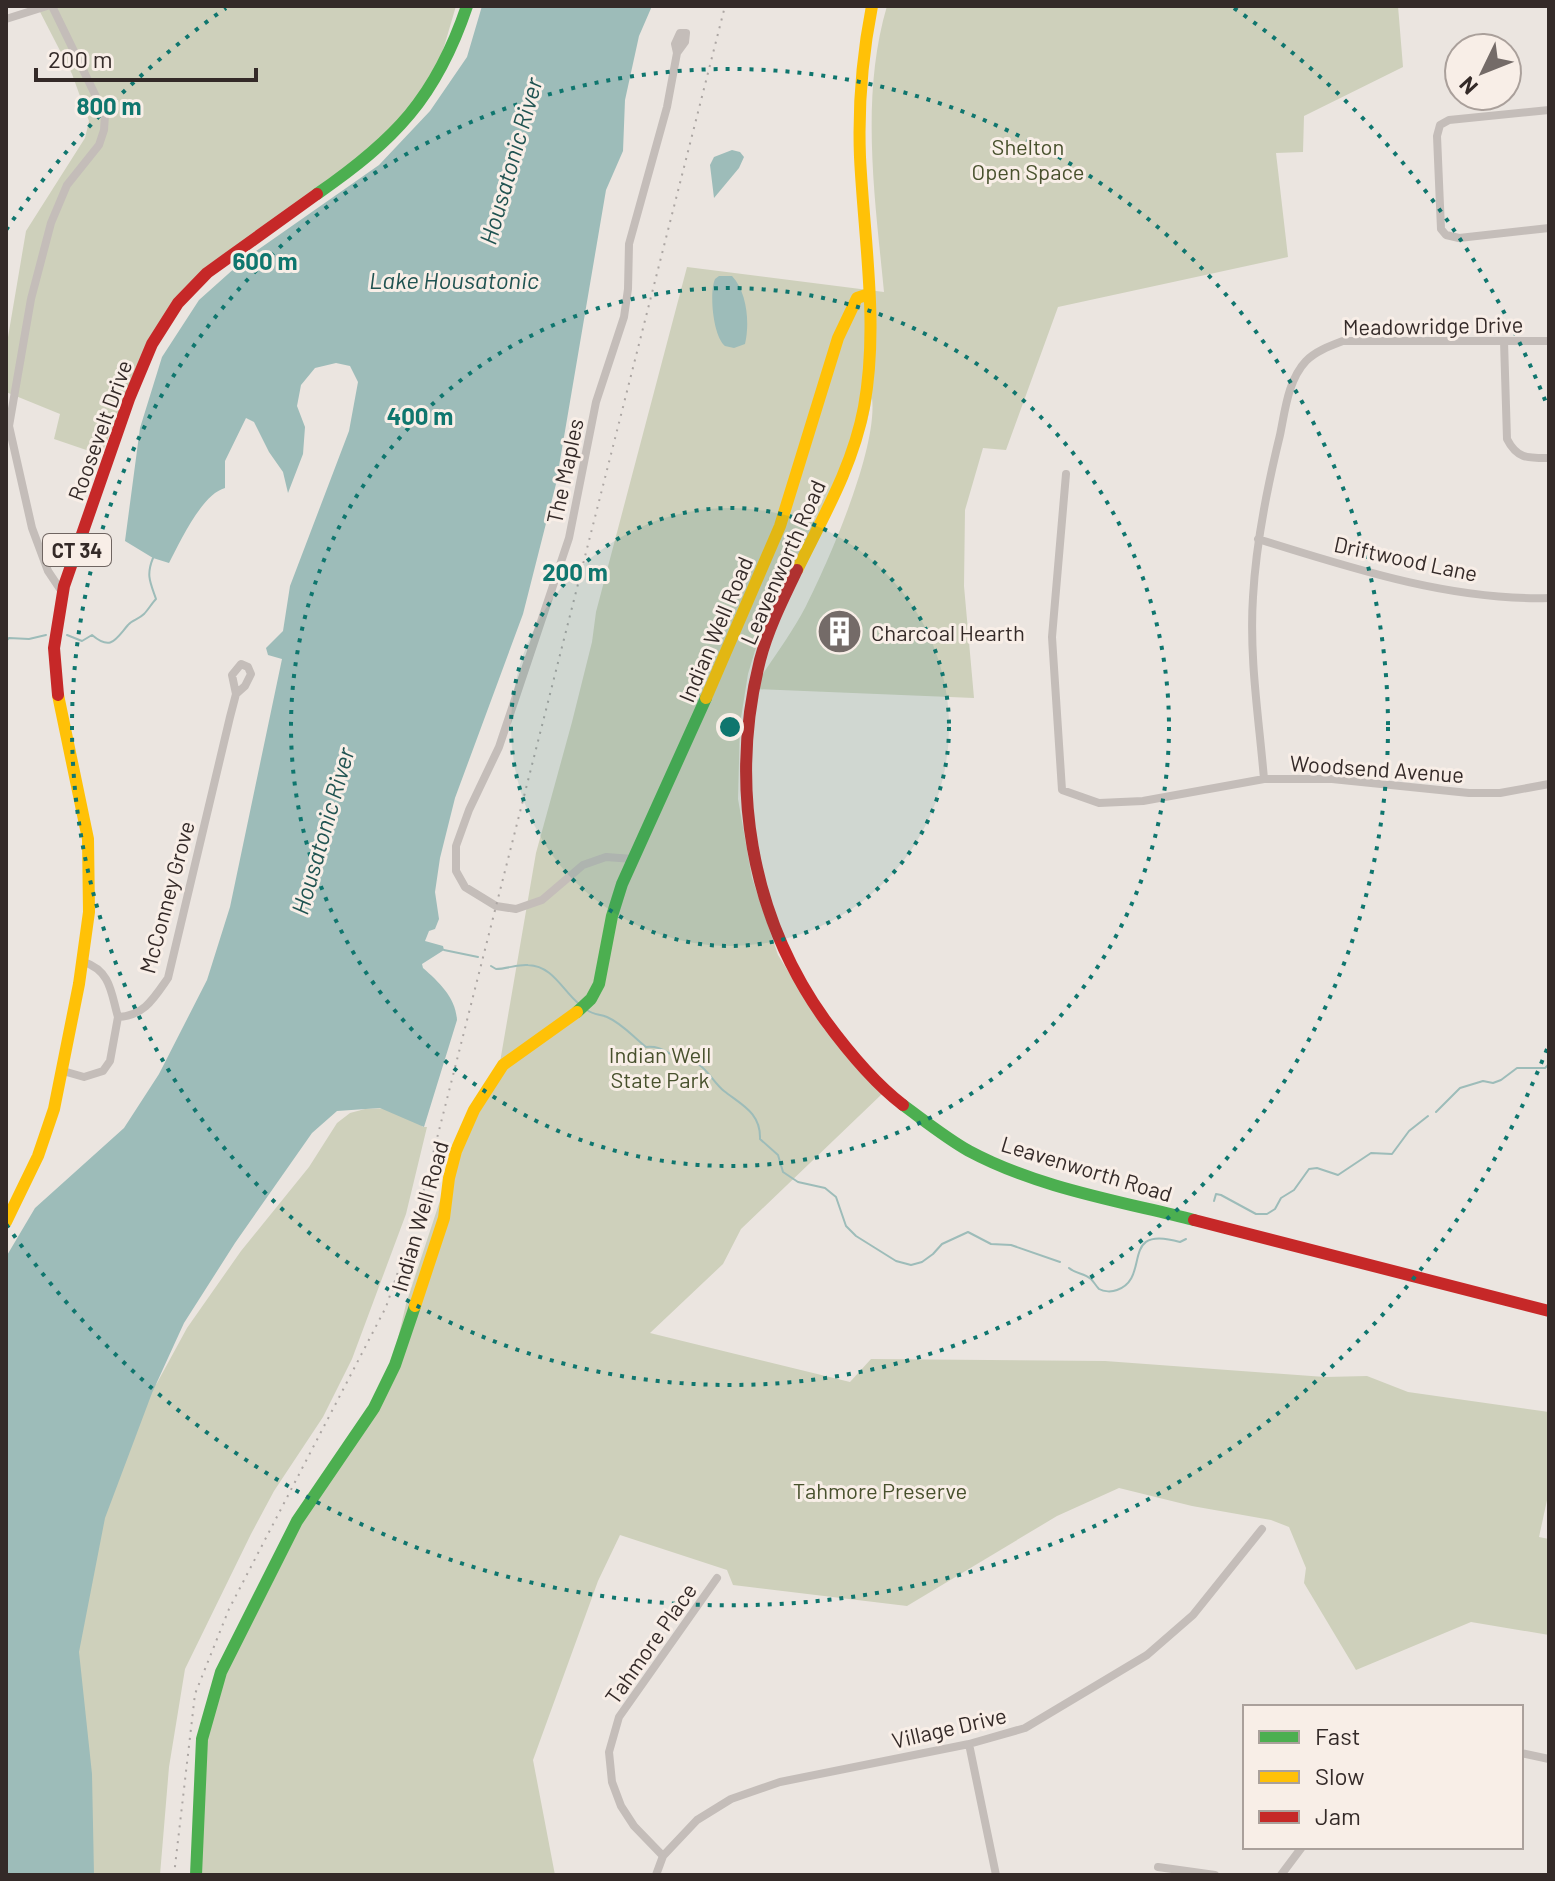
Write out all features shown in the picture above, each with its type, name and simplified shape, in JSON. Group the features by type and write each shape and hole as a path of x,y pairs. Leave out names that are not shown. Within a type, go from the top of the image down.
{"main road":[{"name":"Roosevelt Drive","path":"6,1222 47,1132 63,1071 84,962 90,910 91,873 86,822 55,668 55,631 62,592 140,370 178,303 207,273 358,165 391,136 424,99 446,67 460,34 467,6"},
{"name":"Leavenworth Road","path":"872,6 861,68 858,124 869,294 868,381 858,434 837,487 772,622 754,686 743,762 743,795 749,836 767,911 779,941 815,1008 872,1079 955,1143 995,1163 1047,1182 1110,1199 1549,1311"},
{"name":"Indian Well Road","path":"196,1875 202,1739 221,1672 303,1510 358,1434 385,1386 440,1231 456,1151 474,1110 503,1065 586,1005 599,984 612,916 633,859 764,568 838,338 857,298 869,294"}],"street":[{"path":"6,19 49,6 105,115 99,145 67,185 51,223 31,299 9,426 32,528 48,571 62,592"},
{"name":"The Maples","path":"633,859 606,857 583,865 542,900 516,909 496,906 465,887 456,871 456,846 469,810 499,747 569,538 596,402 624,317 629,244 667,107 677,53"},
{"path":"1549,110 1449,120 1440,125 1437,136 1441,229 1446,235 1459,238 1549,228"},
{"name":"Meadowridge Drive","path":"1258,539 1290,390 1306,362 1320,351 1343,341 1549,341"},
{"path":"1504,341 1507,439 1513,451 1524,458 1549,458"},
{"name":"Woodsend Avenue","path":"1066,474 1052,637 1062,790 1099,803 1128,802 1264,779 1332,779 1469,793 1500,793 1549,784"},
{"path":"1258,539 1252,599 1253,659 1264,779"},
{"name":"Driftwood Lane","path":"1258,539 1337,564 1456,591 1549,598"},
{"name":"McConney Grove","path":"84,962 95,965 104,973 111,987 118,1017 133,1016 151,1003 168,978 236,694"},
{"path":"63,1071 84,1077 103,1071 110,1061 118,1017"},
{"name":"Village Drive","path":"656,1875 663,1856 697,1820 731,1799 755,1790 872,1762 969,1744 1025,1728 1147,1655 1193,1615 1262,1529"},
{"name":"Tahmore Place","path":"663,1856 634,1826 621,1806 612,1782 609,1752 619,1717 717,1578"},
{"path":"969,1744 996,1875"},
{"path":"1523,1753 1549,1759"},
{"path":"1281,1875 1300,1849"},
{"path":"1158,1867 1215,1875"}],"green space":[{"path":"37,6 456,6 441,57 413,107 384,139 201,280 143,358 101,455 54,439 60,414 6,392 6,349 26,231 85,138 89,121 72,74"},
{"path":"887,6 1398,6 1403,67 1304,116 1303,152 1276,153 1288,257 1058,307 1006,450 983,448 965,510 964,586 974,698 753,689 800,617 839,532 868,445 872,398 867,422 800,569 760,634 748,674 740,724 738,799 752,878 778,955 824,1029 883,1093 741,1229 723,1264 650,1333 850,1382 871,1359 1105,1361 1325,1377 1367,1376 1408,1392 1549,1412 1549,1491 1539,1537 1549,1539 1549,1635 1471,1622 1356,1670 1304,1583 1306,1568 1289,1527 1271,1520 1192,1506 1119,1488 1057,1516 907,1606 733,1585 727,1570 620,1535 598,1581 533,1760 555,1875 194,1875 208,1699 269,1573 359,1426 393,1360 406,1304 455,1155 499,1068 536,853 687,267 884,292 874,185 872,112 874,76"},
{"path":"390,1108 412,1116 427,1127 406,1214 352,1359 323,1417 274,1491 185,1669 169,1767 160,1875 79,1875 68,1677 99,1519 146,1396 157,1383 187,1328 241,1251 309,1167 337,1123 350,1113"}],"water":[{"name":"Lake Housatonic","path":"482,6 652,6 639,36 625,100 623,151 606,190 556,484 523,614 455,798 440,858 435,892 439,919 425,941 443,946 444,950 422,964 450,998 457,1020 424,1127 380,1108 337,1111 312,1133 235,1243 184,1323 152,1393 105,1518 79,1652 92,1774 94,1875 6,1875 6,1257 35,1208 124,1128 159,1074 207,980 230,907 282,659 268,655 266,648 283,631 290,586 349,431 358,382 350,366 336,363 315,368 301,385 297,406 305,427 303,454 288,493 283,472 254,422 246,418 225,461 225,488 216,492 200,509 169,563 153,558 125,541 140,428 162,357 199,300 246,258 379,165 430,111 467,57"},
{"path":"732,150 744,157 739,168 714,198 710,165 714,157"},
{"path":"732,276 741,290 746,308 745,344 734,348 725,346 721,341 715,324 712,294 715,279"}],"waterway":[{"path":"67,635 82,641 92,635 98,640 112,642 130,623 144,614 156,599 149,574 153,558"},
{"path":"6,641 9,638 29,639 46,635"},
{"path":"444,950 478,957"},
{"path":"491,966 496,969 537,966 579,1004"},
{"path":"587,1010 613,1020 646,1047 661,1049 702,1067 720,1088 754,1116 760,1139 778,1155 783,1172 798,1182 825,1188 836,1197 846,1226 856,1236 896,1261 911,1265 922,1262 942,1244 968,1232 991,1244 1011,1245 1060,1262"},
{"path":"1436,1112 1460,1088 1483,1081 1493,1083 1517,1068 1545,1068 1549,1064"},
{"path":"1214,1201 1216,1194 1221,1195 1256,1214 1267,1214 1275,1209 1281,1198 1294,1190 1309,1169 1317,1168 1338,1175 1371,1153 1392,1154 1409,1131 1428,1116"},
{"path":"1069,1268 1088,1277 1099,1289 1115,1291 1127,1284 1142,1246 1149,1240 1161,1238 1180,1242 1186,1239"}],"railway":[{"path":"174,1875 195,1694 229,1609 386,1307 418,1213 725,6"}],"traffic: fast":[{"path":"317,194 369,155 410,114 441,67 467,6"},
{"path":"577,1012 591,999 599,984 612,916 622,884 706,698"},
{"path":"903,1105 944,1135 995,1164 1079,1192 1194,1220"},
{"path":"196,1875 202,1739 221,1672 297,1521 374,1408 395,1365 415,1306"}],"traffic: slow":[{"path":"797,570 853,450 864,407 870,314 860,119 863,63 872,6"},
{"path":"706,698 780,526 838,338 857,298 869,294"},
{"path":"6,1222 38,1156 54,1109 79,984 89,912 88,839 58,695"},
{"path":"415,1306 444,1218 456,1151 474,1110 503,1065 577,1012"}],"traffic: jam":[{"path":"58,695 54,648 64,586 129,399 152,344 178,303 207,273 317,194"},
{"path":"797,570 767,637 751,707 747,801 753,847 763,893 799,979 851,1054 903,1105"},
{"path":"1194,1220 1549,1311"}],"place":[{"name":"Charcoal Hearth","path":"840,632"}],"park label":[{"name":"Shelton Open Space","path":"1028,158"},
{"name":"Indian Well State Park","path":"660,1066"},
{"name":"Tahmore Preserve","path":"880,1490"}],"water label":[{"name":"Housatonic River","path":"510,161"},
{"name":"Housatonic River","path":"322,831"}]}
